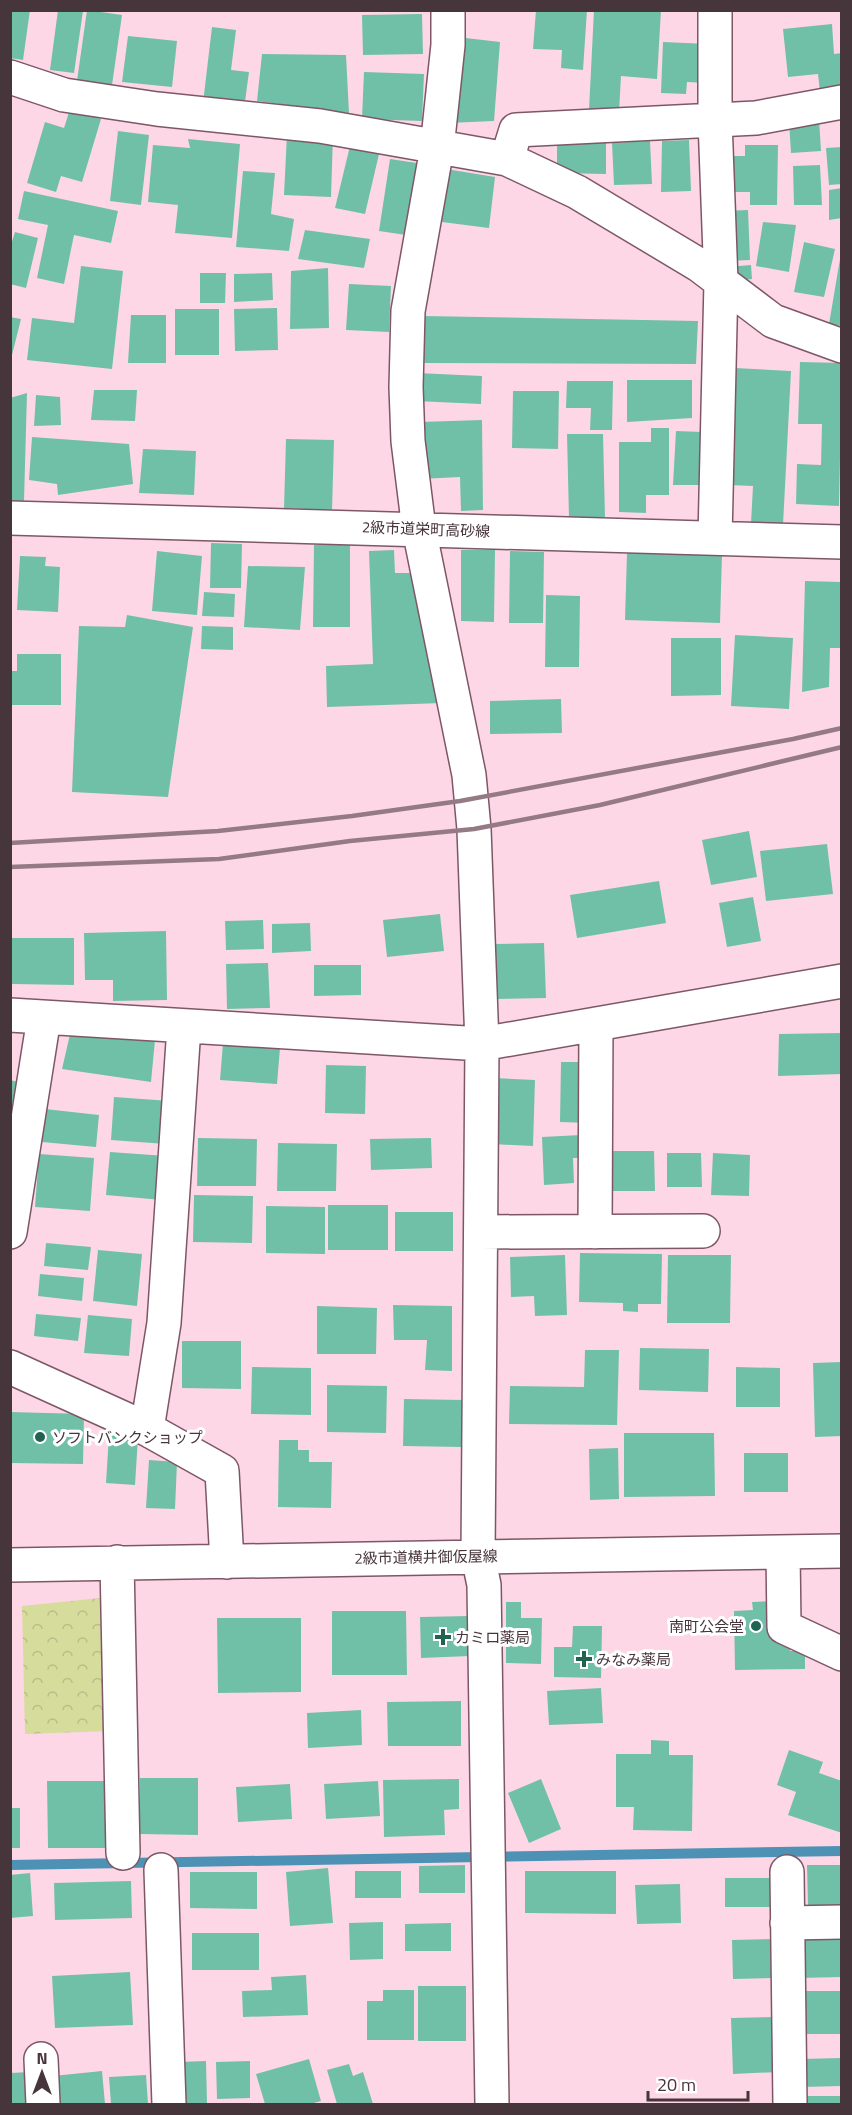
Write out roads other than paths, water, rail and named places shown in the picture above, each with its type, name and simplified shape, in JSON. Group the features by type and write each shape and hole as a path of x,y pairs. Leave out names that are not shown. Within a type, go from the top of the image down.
{"street":[{"path":"448,10 448,45 437,148 408,310 408,441 419,529 469,775 474,829 482,1044 478,1556 484,1585 492,2104"},
{"path":"715,10 715,120 721,282 715,538"},
{"path":"10,77 76,97 157,109 320,126 507,159 577,192 699,265 773,321 842,346"},
{"path":"507,159 516,130 756,118 842,102"},
{"name":"2級市道栄町高砂線","path":"10,518 842,542"},
{"path":"10,1015 482,1044 842,981"},
{"path":"10,1232 44,1018"},
{"path":"595,1232 596,1024"},
{"path":"147,1429 164,1323 184,1027"},
{"path":"481,1232 703,1231"},
{"path":"10,1366 147,1429 222,1471 226,1562"},
{"name":"2級市道横井御仮屋線","path":"10,1564 842,1551"},
{"path":"783,1552 784,1627 842,1654"},
{"path":"117,1562 123,1853"},
{"path":"161,1870 169,2104"},
{"path":"787,1872 790,2104"},
{"path":"787,1923 842,1922"},
{"path":"41,2059 43,2104"}],"waterway":[{"path":"10,1865 842,1851"}],"railway":[{"path":"10,843 218,831 352,816 460,801 842,728"},
{"path":"10,867 219,859 350,841 474,829 600,805 842,747"}],"place":[{"name":"ソフトバンクショップ","path":"40,1437"},
{"name":"南町公会堂","path":"756,1626"},
{"name":"カミロ薬局","path":"443,1637"},
{"name":"みなみ薬局","path":"584,1659"}]}
